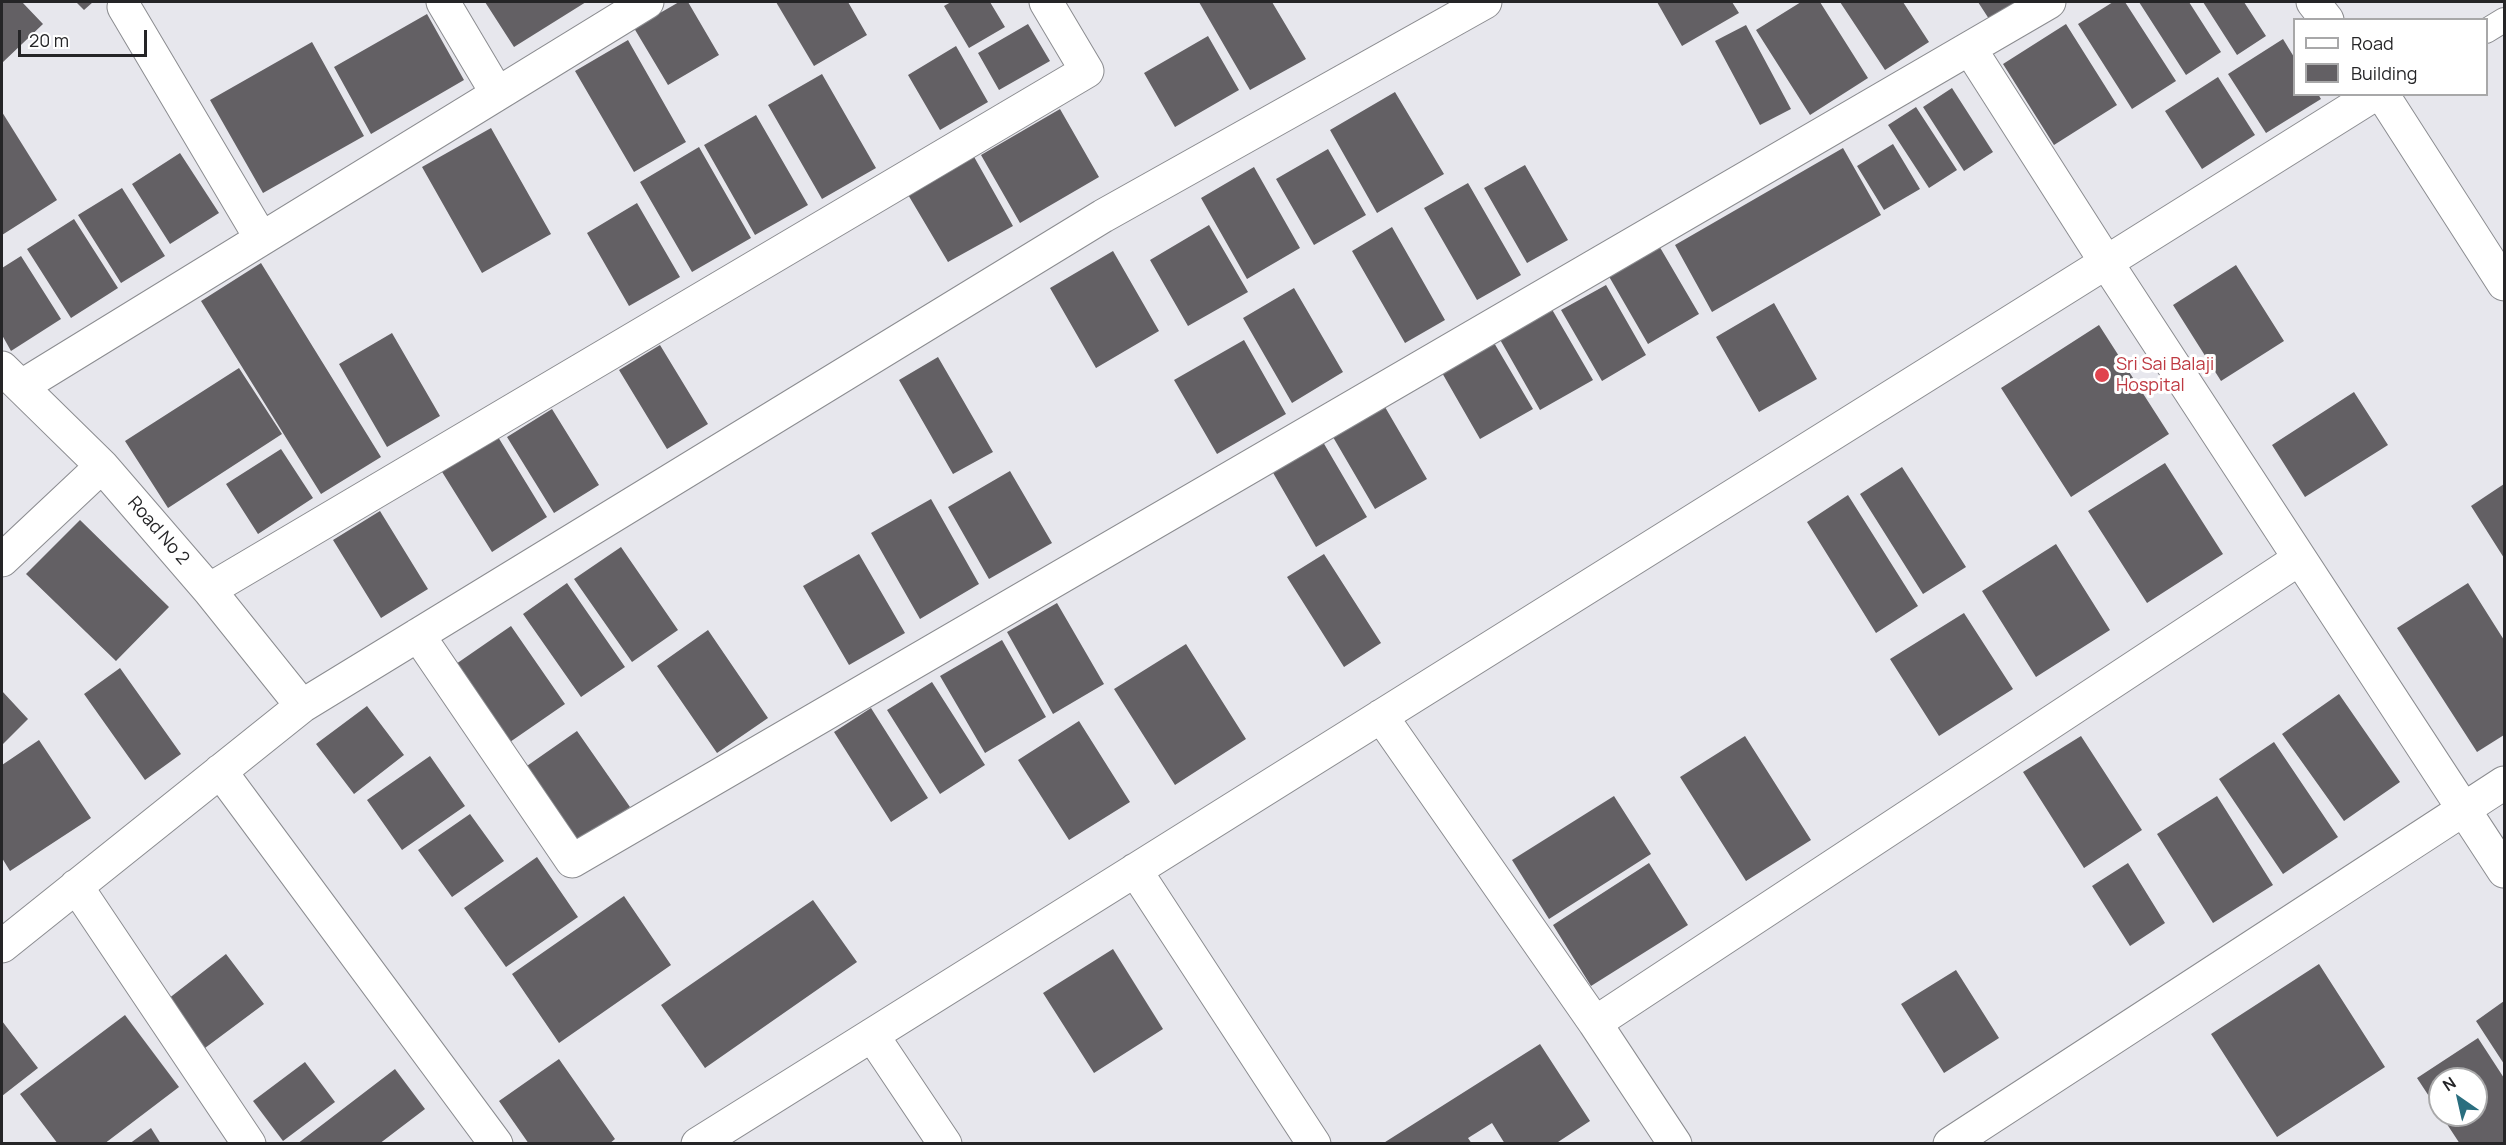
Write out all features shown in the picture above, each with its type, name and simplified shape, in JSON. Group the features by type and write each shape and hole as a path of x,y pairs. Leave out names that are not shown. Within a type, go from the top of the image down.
{"street":[{"path":"443,2 497,93"},
{"path":"12,377 261,238 647,2"},
{"path":"209,590 1087,71 1047,2"},
{"path":"2,946 302,706 1103,216 1485,2"},
{"path":"418,635 572,861 2049,2"},
{"path":"2313,2 2325,18"},
{"path":"124,8 261,238"},
{"path":"1970,49 2299,559 2505,871"},
{"path":"698,1143 2372,96"},
{"path":"2383,96 2505,284"},
{"name":"Road No 2","path":"12,377 102,466 209,590 302,706"},
{"path":"2,560 102,466"},
{"path":"1595,1023 2299,559"},
{"path":"1381,716 1595,1023 1675,1143"},
{"path":"220,771 496,1143"},
{"path":"1950,1143 2505,783"},
{"path":"1135,870 1314,1143"},
{"path":"76,886 249,1143"},
{"path":"872,1035 945,1143"}],"lane":[{"path":"2488,30 2505,20"}],"building":[{"path":"2,2 22,2 43,24 2,63"},
{"path":"76,2 93,2 84,10"},
{"path":"485,2 586,2 514,47"},
{"path":"679,2 688,2 719,55 668,85 634,28"},
{"path":"776,2 848,2 867,35 814,66"},
{"path":"951,2 990,2 1005,27 969,48 944,6"},
{"path":"1199,2 1272,2 1306,59 1250,90"},
{"path":"1657,2 1732,2 1739,13 1682,46"},
{"path":"1801,2 1820,2 1868,78 1810,115 1756,30"},
{"path":"1840,2 1903,2 1929,42 1885,70"},
{"path":"1978,2 2017,2 1989,19"},
{"path":"2113,2 2125,2 2176,81 2132,109 2078,24"},
{"path":"2139,2 2189,2 2221,52 2186,75"},
{"path":"2203,2 2244,2 2266,36 2237,55"},
{"path":"427,14 464,80 371,134 334,67"},
{"path":"1028,24 1050,61 999,90 978,53"},
{"path":"2066,24 2117,105 2054,145 2003,64"},
{"path":"1746,25 1791,109 1760,125 1715,41"},
{"path":"1208,36 1239,90 1175,127 1144,73"},
{"path":"2283,39 2293,55 2293,96 2319,96 2321,99 2266,133 2228,74"},
{"path":"628,40 686,142 634,172 575,71"},
{"path":"312,42 364,136 263,193 210,100"},
{"path":"956,46 988,102 940,130 908,75"},
{"path":"822,74 876,168 822,199 768,105"},
{"path":"2218,77 2255,135 2202,169 2165,111"},
{"path":"1952,88 1993,152 1964,171 1923,107"},
{"path":"1395,92 1444,174 1377,213 1330,130"},
{"path":"1916,107 1957,170 1929,188 1888,125"},
{"path":"1060,109 1099,177 1020,223 981,155"},
{"path":"2,112 57,200 2,235"},
{"path":"756,115 808,205 755,235 704,145"},
{"path":"491,128 551,234 482,273 422,167"},
{"path":"1893,144 1920,189 1884,210 1857,166"},
{"path":"699,147 751,238 692,272 640,182"},
{"path":"1843,148 1881,215 1712,312 1675,245"},
{"path":"1328,149 1366,215 1314,245 1276,179"},
{"path":"180,153 219,213 170,244 132,184"},
{"path":"973,155 1013,226 948,262 907,193"},
{"path":"1525,165 1568,240 1527,263 1484,188"},
{"path":"1254,167 1300,248 1247,279 1201,198"},
{"path":"1468,183 1521,275 1477,300 1424,208"},
{"path":"122,188 165,256 121,283 78,215"},
{"path":"637,203 680,277 629,306 587,233"},
{"path":"74,219 118,288 71,318 27,249"},
{"path":"1209,225 1248,292 1188,326 1150,260"},
{"path":"1392,227 1445,320 1405,343 1352,251"},
{"path":"1658,244 1699,314 1648,344 1607,273"},
{"path":"1113,251 1159,331 1096,368 1050,288"},
{"path":"21,256 61,319 11,351 2,335 2,268"},
{"path":"261,263 381,457 321,494 201,301"},
{"path":"2236,265 2284,341 2221,381 2173,305"},
{"path":"1606,285 1646,355 1602,381 1561,310"},
{"path":"1294,288 1343,372 1292,403 1243,318"},
{"path":"1774,303 1817,379 1759,412 1716,337"},
{"path":"1550,306 1593,380 1540,410 1498,336"},
{"path":"2099,325 2169,434 2071,497 2001,388"},
{"path":"392,333 440,416 387,447 339,364"},
{"path":"1244,340 1286,414 1217,454 1174,380"},
{"path":"1493,341 1533,409 1480,439 1441,371"},
{"path":"660,345 708,424 667,449 619,370"},
{"path":"938,357 993,452 953,474 899,380"},
{"path":"239,368 282,434 168,508 125,441"},
{"path":"2354,392 2388,445 2305,497 2272,445"},
{"path":"1385,407 1427,479 1375,509 1333,437"},
{"path":"552,409 599,485 554,513 507,437"},
{"path":"495,432 547,517 492,552 439,467"},
{"path":"1323,442 1367,517 1316,547 1272,471"},
{"path":"281,449 313,498 258,534 226,484"},
{"path":"2165,463 2223,554 2147,603 2088,511"},
{"path":"1902,467 1966,567 1923,594 1860,494"},
{"path":"1010,471 1052,543 989,579 948,507"},
{"path":"2504,484 2504,558 2471,506"},
{"path":"1848,495 1918,606 1876,633 1807,522"},
{"path":"931,499 979,584 920,619 871,533"},
{"path":"380,511 428,589 381,618 333,540"},
{"path":"80,520 169,607 116,661 26,574"},
{"path":"2056,544 2110,630 2036,677 1982,591"},
{"path":"621,547 678,630 632,662 574,579"},
{"path":"859,554 905,633 849,665 803,586"},
{"path":"1324,554 1381,643 1344,667 1287,577"},
{"path":"567,583 625,667 581,697 523,614"},
{"path":"2468,583 2504,640 2504,735 2477,752 2397,628"},
{"path":"1057,603 1104,684 1053,714 1007,632"},
{"path":"1964,613 2013,689 1939,736 1890,659"},
{"path":"511,626 565,704 510,742 456,664"},
{"path":"708,630 768,718 717,753 657,666"},
{"path":"1002,640 1046,717 985,753 940,676"},
{"path":"1186,644 1246,739 1175,785 1114,689"},
{"path":"120,668 181,754 145,780 84,694"},
{"path":"932,682 985,765 940,794 887,710"},
{"path":"2,691 28,719 2,745"},
{"path":"2339,694 2400,782 2344,821 2282,734"},
{"path":"367,706 404,755 354,794 316,744"},
{"path":"871,708 928,798 891,822 834,732"},
{"path":"1079,721 1130,802 1069,840 1018,760"},
{"path":"577,731 630,807 577,844 524,768"},
{"path":"1745,736 1811,840 1746,881 1680,777"},
{"path":"2081,736 2142,830 2084,868 2023,772"},
{"path":"39,740 91,818 10,871 2,858 2,765"},
{"path":"2274,742 2338,837 2283,874 2219,779"},
{"path":"430,756 465,806 402,850 367,800"},
{"path":"1614,796 1651,854 1549,919 1512,860"},
{"path":"2217,796 2273,885 2213,923 2157,834"},
{"path":"470,814 504,861 452,897 418,850"},
{"path":"537,857 578,917 506,967 464,908"},
{"path":"1649,863 1688,925 1591,986 1553,925"},
{"path":"2128,863 2165,923 2130,946 2092,886"},
{"path":"624,896 671,965 559,1043 512,974"},
{"path":"813,900 857,962 705,1068 661,1005"},
{"path":"1113,949 1163,1029 1094,1073 1043,993"},
{"path":"226,954 264,1004 205,1048 168,999"},
{"path":"2319,964 2385,1067 2277,1137 2211,1034"},
{"path":"1956,970 1999,1038 1944,1073 1901,1004"},
{"path":"2504,1001 2504,1064 2476,1021"},
{"path":"125,1015 179,1087 104,1144 58,1144 20,1094"},
{"path":"2,1021 38,1068 2,1096"},
{"path":"2478,1038 2504,1078 2504,1144 2460,1144 2449,1127 2488,1127 2488,1067 2434,1067"},
{"path":"1540,1044 1590,1121 1555,1144 1505,1144 1492,1123 1468,1138 1472,1144 1382,1144"},
{"path":"559,1059 615,1139 609,1144 529,1144 499,1101"},
{"path":"305,1062 335,1102 283,1141 253,1101"},
{"path":"395,1069 425,1109 379,1144 297,1144"},
{"path":"2428,1071 2428,1095 2417,1078"},
{"path":"151,1128 161,1144 129,1144"}],"place":[{"name":"Sri Sai Balaji Hospital","path":"2102,375"}]}
